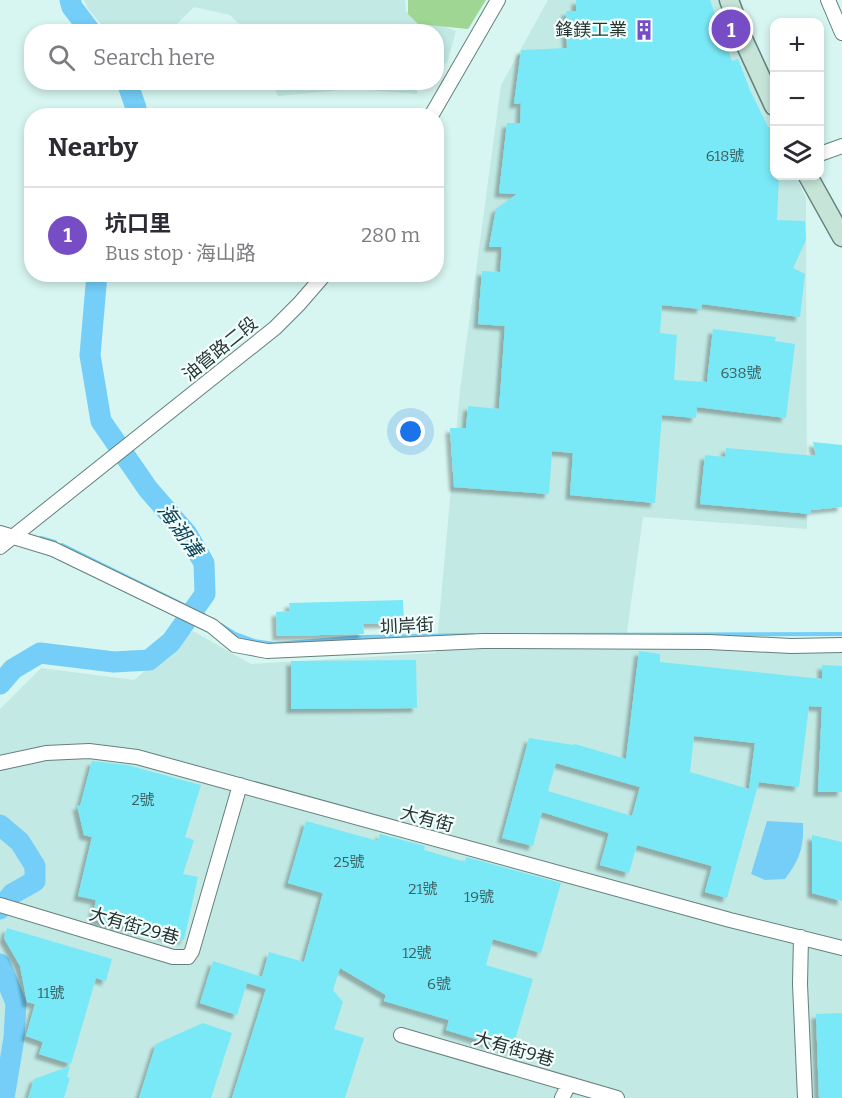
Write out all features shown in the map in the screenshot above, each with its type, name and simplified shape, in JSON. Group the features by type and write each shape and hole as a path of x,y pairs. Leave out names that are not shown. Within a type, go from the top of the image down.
{"main road":[{"path":"729,0 744,41 770,97"},
{"path":"810,180 842,237"}],"street":[{"path":"436,108 498,0"},
{"path":"828,0 842,33"},
{"path":"824,152 842,146"},
{"name":"油管路二段","path":"6,535 104,464 275,328 318,282"},
{"path":"0,547 6,535"},
{"name":"圳岸街","path":"6,535 53,549 170,605 212,626 235,645 267,651 483,641 842,645"},
{"name":"大有街","path":"0,762 46,753 89,751 137,757 842,948"},
{"name":"大有街29巷","path":"0,905 173,957 188,957 192,951 240,785"},
{"path":"801,937 800,984 805,1098"},
{"name":"大有街9巷","path":"400,1035 617,1098"},
{"path":"562,1098 569,1084"}],"shaded area":[{"path":"84,0 405,0 406,12 438,24 241,24 230,15 194,7 177,24 101,24 88,9"},
{"path":"548,0 722,0 770,114 770,180 798,180 806,198 807,529 643,517 625,646 842,653 842,1098 0,1098 0,709 41,668 134,680 193,631 251,664 436,653 460,390 501,85"},
{"path":"444,26 456,31 447,63 444,64"},
{"path":"275,90 342,90 278,96"},
{"path":"366,90 417,90 417,94"}],"green space":[{"path":"408,0 486,0 468,29 444,27 444,24 418,24 408,14"}],"water":[{"path":"767,821 803,823 800,853 785,879 765,880 751,874"}],"building":[{"path":"576,0 710,0 732,61 738,59 750,90 770,127 770,180 779,180 777,220 805,221 806,240 793,268 805,274 800,317 702,304 701,309 662,305 660,333 677,335 674,380 707,382 713,329 776,337 775,341 795,344 786,418 697,407 696,418 662,415 655,503 570,495 573,453 552,451 549,494 454,487 450,428 466,428 468,406 499,409 505,326 478,324 482,271 500,272 502,247 489,247 496,209 517,194 499,193 507,123 520,123 521,103 514,104 521,50 567,48 566,11 576,11"},
{"path":"813,442 842,445 842,507 811,510 811,514 700,504 705,455 725,457 726,448 816,456"},
{"path":"403,600 404,623 363,624 364,634 277,636 276,612 290,611 289,603"},
{"path":"639,651 660,654 660,662 822,679 822,665 842,666 842,792 818,792 822,707 809,706 799,787 759,782 727,898 705,892 712,866 637,845 629,873 600,865 609,833 542,812 533,846 502,838 529,738 575,744 626,759","holes":["694,736 755,743 749,789 690,772","556,763 640,787 632,816 548,791"]},
{"path":"416,660 417,708 291,709 291,661"},
{"path":"92,761 127,765 201,785 185,837 194,840 183,874 198,877 184,940 92,919 96,900 78,896 92,837 84,835 77,805 80,806"},
{"path":"306,821 378,841 380,834 425,846 424,850 465,862 466,857 561,883 541,953 493,939 486,965 533,979 512,1050 446,1030 449,1020 384,1001 386,995 340,968 333,990 343,1002 334,1029 364,1038 345,1098 232,1098 266,989 247,983 237,1015 200,1003 213,961 262,977 269,952 304,962 323,893 288,883"},
{"path":"812,835 842,842 842,901 812,893"},
{"path":"7,928 112,959 106,981 96,978 71,1064 39,1054 43,1042 26,1036 35,1004 27,1002 20,966 4,938"},
{"path":"842,1013 842,1098 819,1098 816,1014"},
{"path":"203,1023 232,1033 211,1098 139,1098 156,1044"},
{"path":"70,1066 67,1077 70,1078 64,1098 28,1098 34,1079"}],"waterway":[{"name":"海湖溝","path":"70,0 72,7 85,24"},
{"name":"海湖溝","path":"130,90 136,108"},
{"name":"海湖溝","path":"0,684 13,669 40,653 114,662 149,660 171,642 205,594 204,563 187,534 148,489 101,421 90,355 96,282"},
{"path":"41,538 55,542"},
{"path":"62,545 204,615"},
{"path":"221,625 235,634 254,641 274,644 362,637 473,635"},
{"path":"541,635 842,634"},
{"name":"海湖溝","path":"0,825 20,842 35,866 35,881 12,894 0,909"},
{"name":"海湖溝","path":"0,964 16,1003 14,1038 4,1098"}],"place":[{"name":"坑口里","path":"731,29"},
{"name":"鋒鎂工業","path":"644,30"}]}
